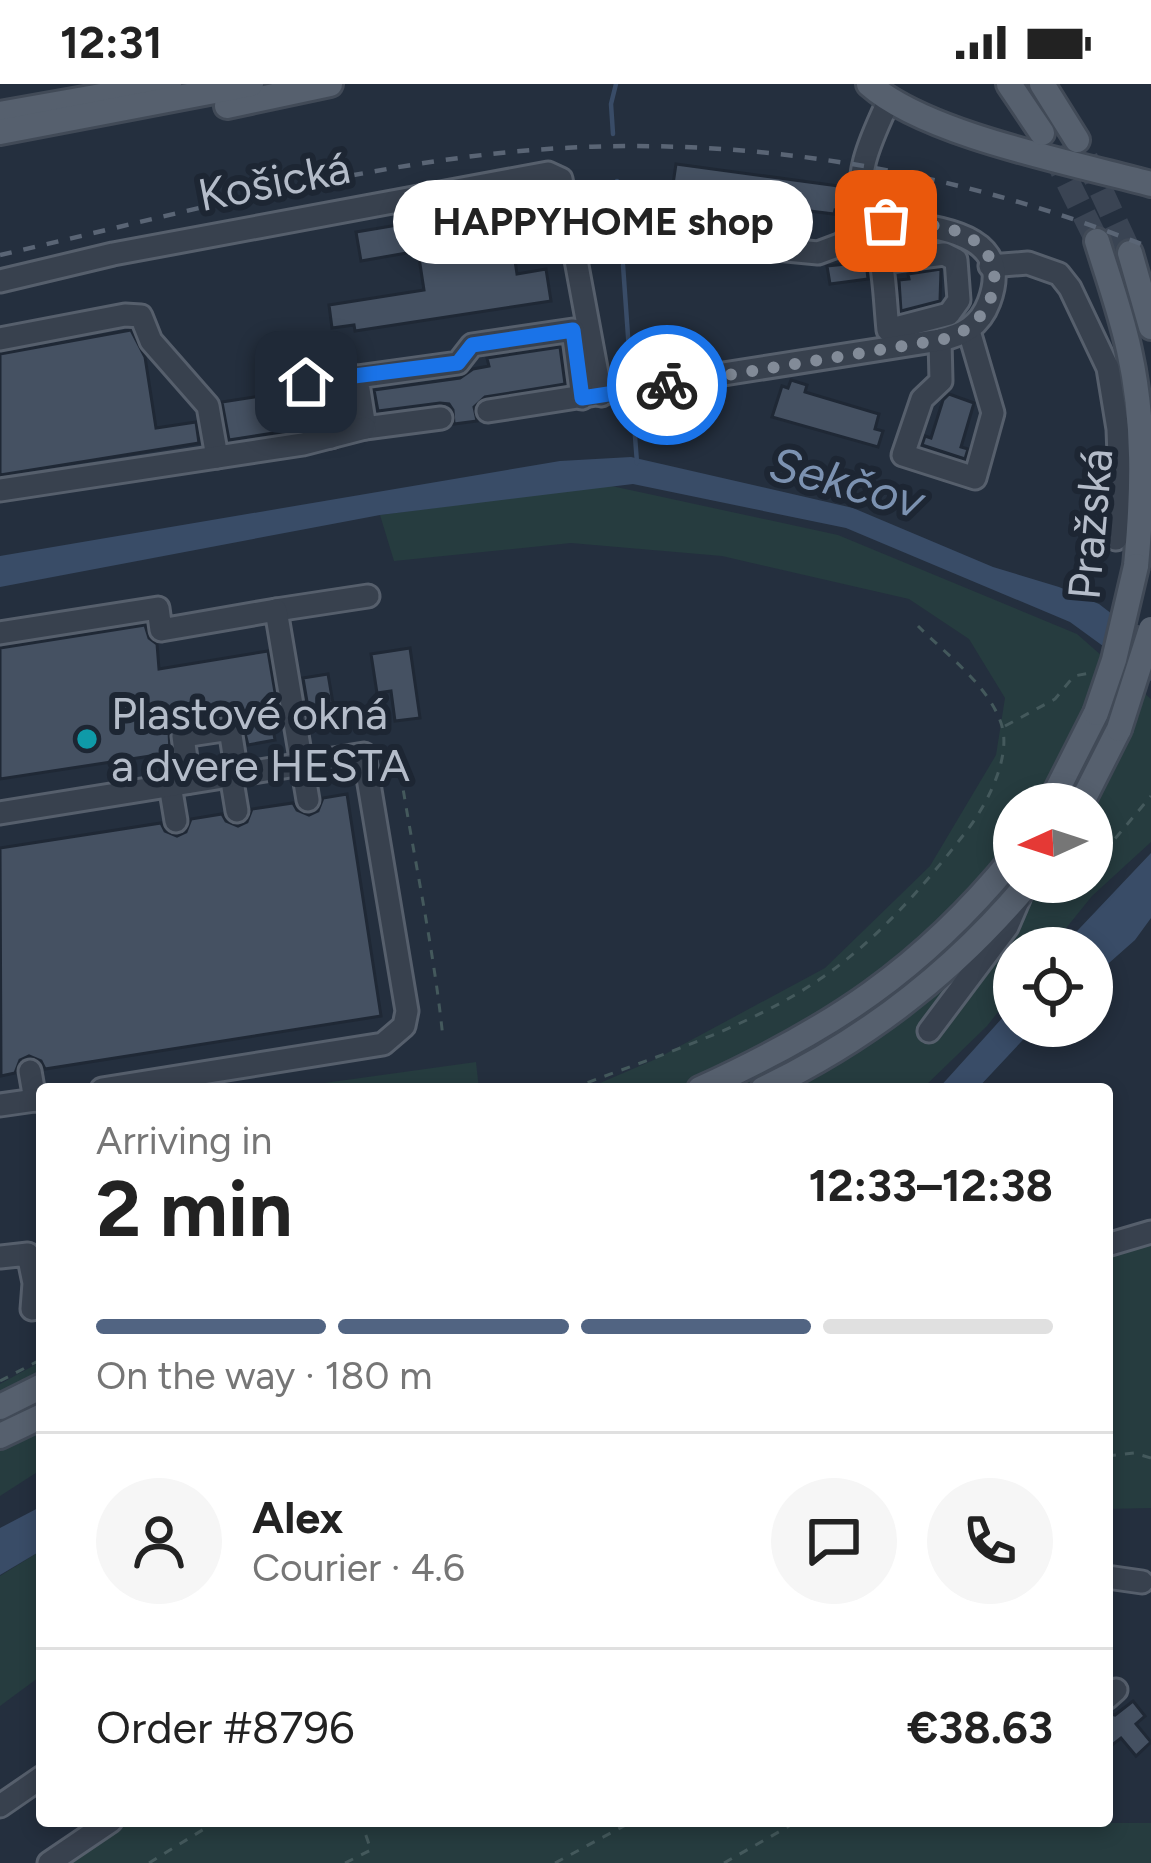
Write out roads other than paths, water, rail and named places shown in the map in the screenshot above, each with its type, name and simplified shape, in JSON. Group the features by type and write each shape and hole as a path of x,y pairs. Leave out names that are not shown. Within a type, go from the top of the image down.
{"main road":[{"path":"0,114 169,84"},
{"path":"0,132 251,84"},
{"path":"129,110 202,111 330,84"},
{"path":"1009,84 1042,133"},
{"path":"1042,84 1077,140"},
{"path":"879,92 928,119 1151,184"},
{"name":"Pražská","path":"1061,783 1096,713 1136,566 1142,467 1138,404 1129,347 1097,241"},
{"path":"1130,254 1151,327"},
{"name":"Pražská","path":"1092,783 1119,729 1151,629"},
{"path":"696,1083 788,1047 867,999 941,938 993,880"},
{"path":"775,1083 835,1052 925,990 1011,903"},
{"path":"0,1407 36,1389"},
{"path":"0,1436 36,1419"}],"street":[{"path":"879,92 860,201 879,238 881,262 888,330 949,314 959,300 956,260 944,254 881,262"},
{"name":"Košická","path":"0,281 112,254 548,173 561,179 612,393"},
{"path":"660,238 818,253 842,244 866,214"},
{"path":"488,411 940,340 969,331 989,302 993,278 977,242 960,232 866,214"},
{"path":"991,266 1028,263 1059,274 1099,347 1108,368 1118,429 1116,539"},
{"path":"0,338 141,316 151,341 208,406 217,457"},
{"path":"332,437 311,382 458,363 472,345 573,330 612,393"},
{"path":"940,340 941,381 922,398 904,455 975,478 993,413 969,331"},
{"path":"357,377 365,428"},
{"path":"0,490 440,418"},
{"path":"0,633 158,608 161,630 368,596"},
{"path":"276,610 308,800"},
{"path":"176,821 183,736 230,729 237,811"},
{"path":"0,813 364,754 407,1011 404,1027 383,1043 139,1083"},
{"path":"928,1031 1007,927 1018,903"},
{"path":"31,1071 36,1088"},
{"path":"0,1105 36,1099"},
{"path":"1113,1243 1151,1232"},
{"path":"0,1257 28,1254 34,1283 32,1310"},
{"path":"1113,1578 1142,1582"},
{"path":"0,1806 36,1781"},
{"path":"49,1863 102,1827"}],"water":[{"path":"631,457 853,508 993,567 1099,604 1151,644 1151,681 1070,622 846,528 633,484 380,515 0,587 0,556 560,461"},
{"path":"1151,853 1151,918 1113,959 1113,927 1081,927 1104,903 1113,903 1113,893"},
{"path":"993,1028 993,1047 1016,1047 983,1083 943,1083"},
{"path":"36,1509 36,1554 0,1575 0,1528"}],"waterway":[{"path":"613,134 611,104 616,84"},
{"path":"619,208 620,227"},
{"path":"623,265 631,379"},
{"path":"632,396 637,463"}],"tunnel":[{"path":"1052,150 1097,241"},
{"path":"1086,158 1130,253"}],"railway":[{"path":"0,255 244,198 429,162 575,147 659,146 827,160 910,175 991,194 1151,248"}],"place":[{"name":"HAPPYHOME shop","path":"886,221"},
{"name":"Plastové okná a dvere HESTA","path":"87,739"}],"water label":[{"name":"Sekčov","path":"847,482"}]}
